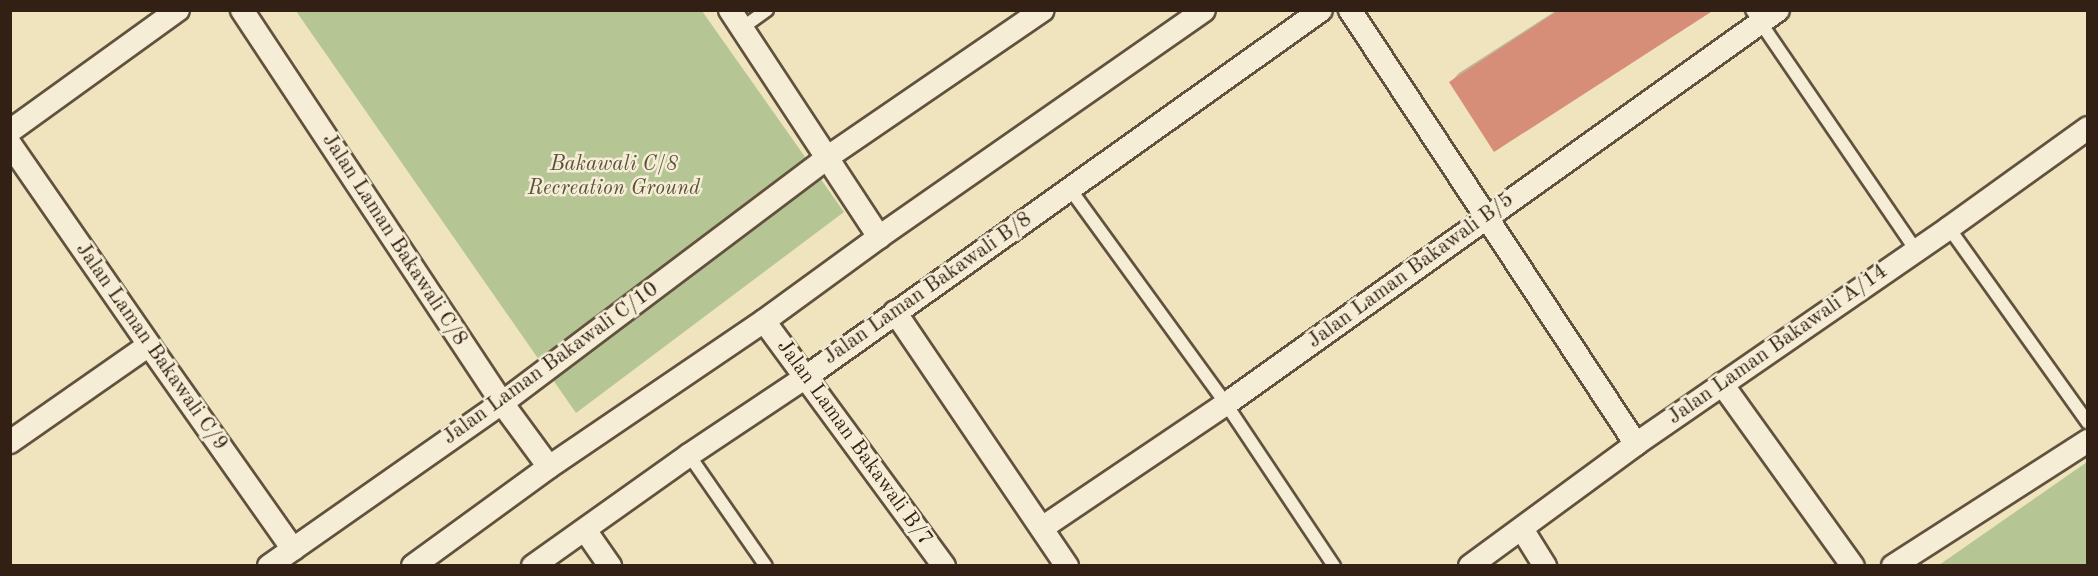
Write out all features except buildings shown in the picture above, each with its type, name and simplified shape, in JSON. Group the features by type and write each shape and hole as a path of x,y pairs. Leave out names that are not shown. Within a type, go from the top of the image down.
{"street":[{"path":"10,131 178,10"},
{"name":"Jalan Laman Bakawali C/8","path":"242,10 502,403 549,467"},
{"path":"413,566 549,467 764,321 879,237 1204,10"},
{"name":"Jalan Laman Bakawali B/8","path":"533,566 689,455 806,377 1321,10"},
{"path":"1350,10 1636,444"},
{"name":"Jalan Laman Bakawali C/10","path":"269,566 502,403 828,157 1043,11"},
{"name":"Jalan Laman Bakawali B/5","path":"1042,528 1226,404 1763,15"},
{"path":"736,19 879,237"},
{"name":"Jalan Laman Bakawali A/14","path":"1470,566 1636,444 1915,249 1949,228 2088,128"},
{"name":"Jalan Laman Bakawali C/9","path":"10,144 293,549"},
{"path":"895,312 1067,566"},
{"name":"Jalan Laman Bakawali B/7","path":"764,321 944,566"},
{"path":"10,442 149,345"},
{"path":"1722,384 1853,566"},
{"path":"1893,566 2088,441"},
{"path":"1522,529 1545,566"},
{"path":"585,530 610,566"}],"lane":[{"path":"736,19 767,10"},
{"path":"1763,15 1915,249"},
{"path":"1070,189 1226,404 1334,566"},
{"path":"1949,228 2088,423"},
{"path":"689,455 766,566"}],"green space":[{"name":"Bakawali C/8 Recreation Ground","path":"296,11 702,11 844,212 576,413"},
{"path":"2087,462 2087,565 1939,565"}]}
